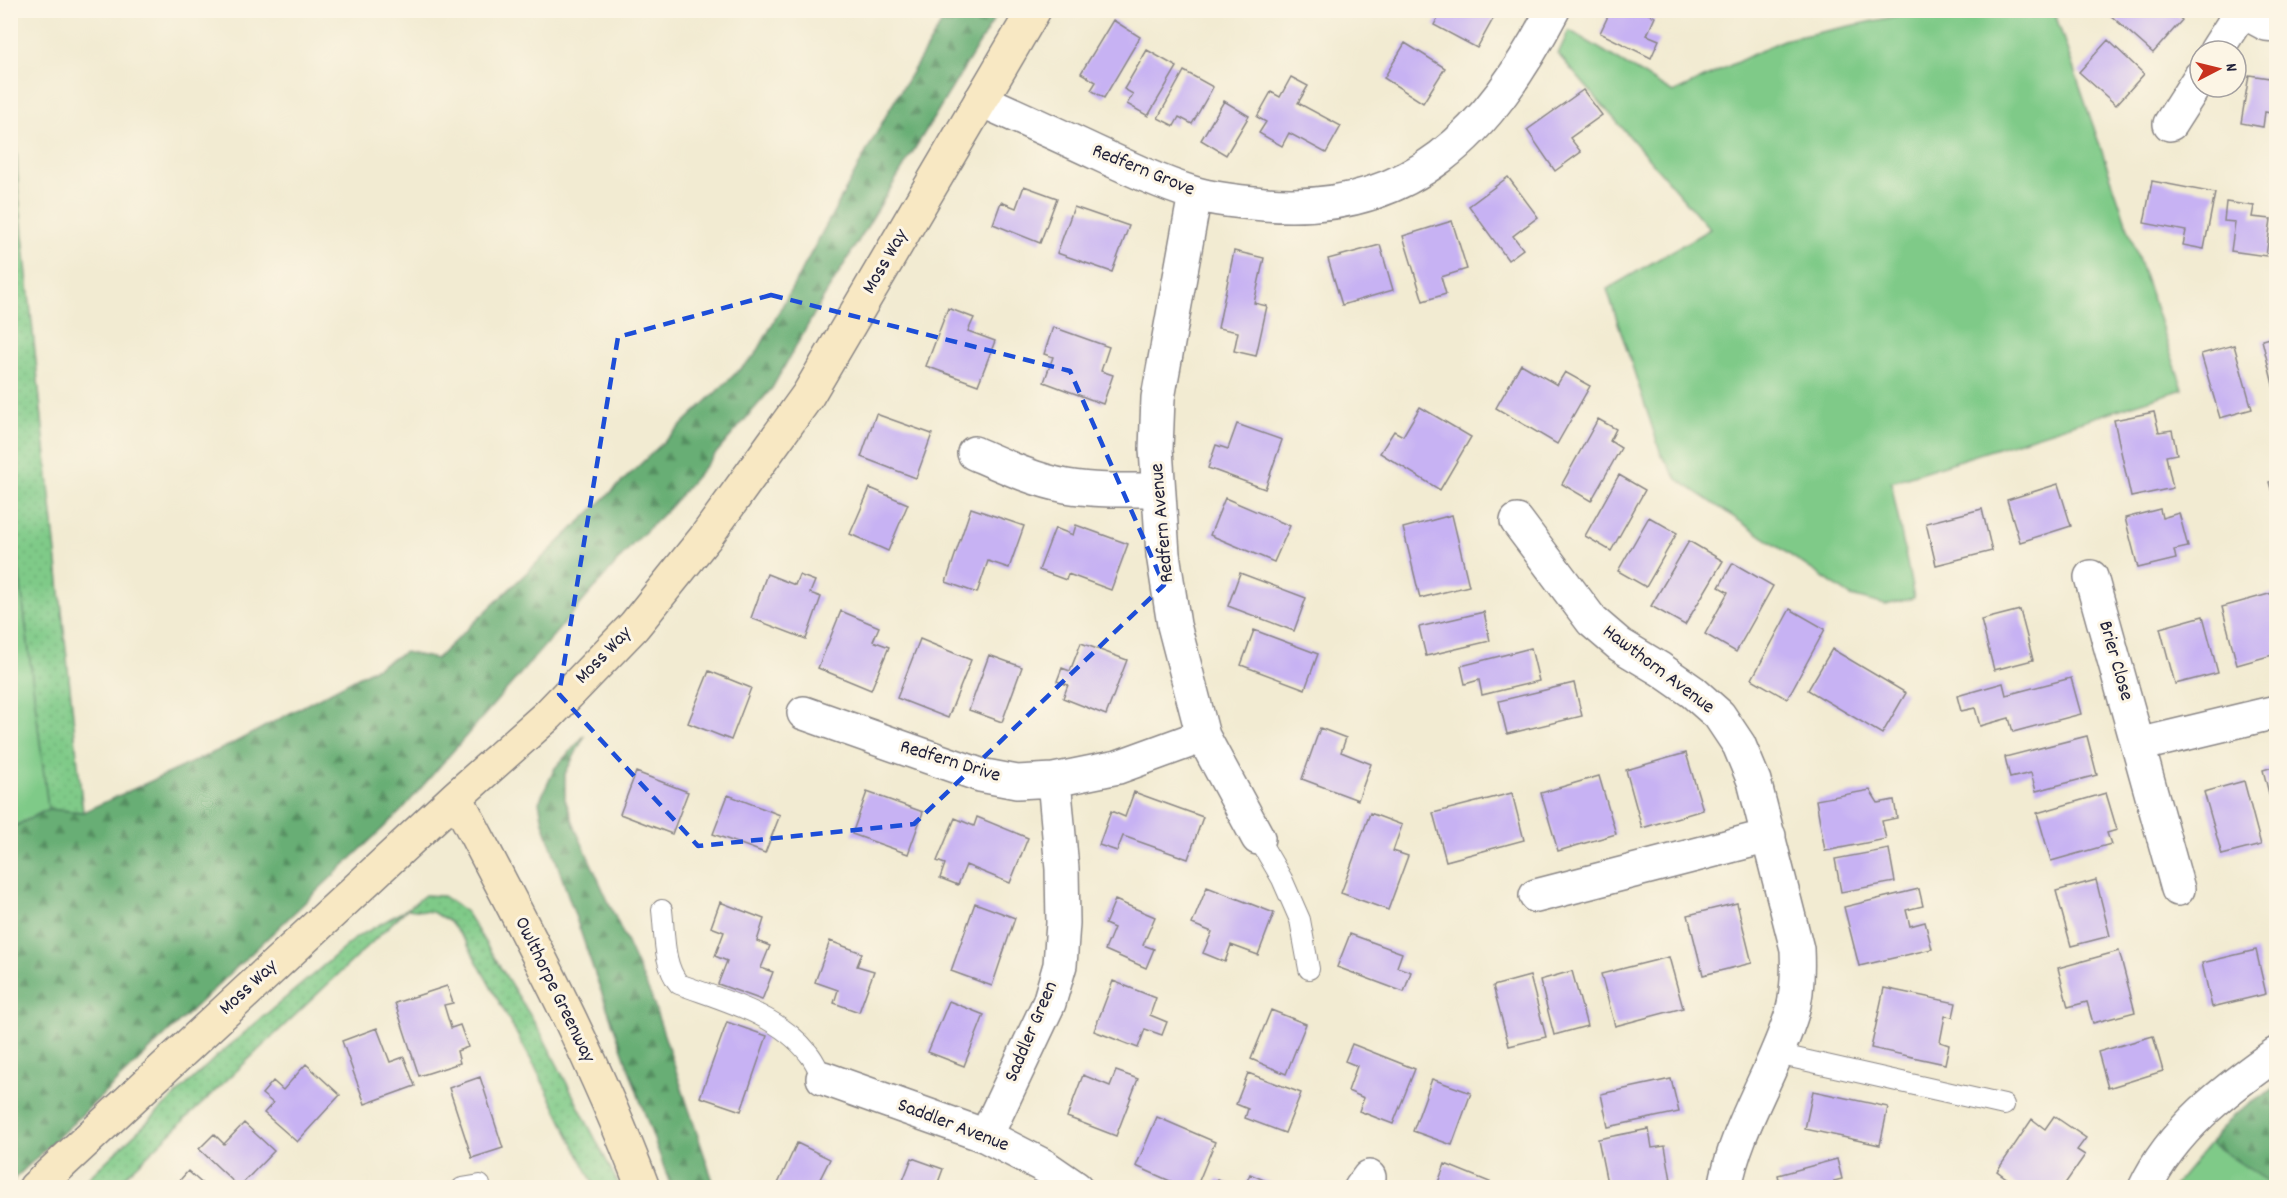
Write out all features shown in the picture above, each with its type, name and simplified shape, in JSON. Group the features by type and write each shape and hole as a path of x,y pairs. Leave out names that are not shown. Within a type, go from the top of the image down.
{"street":[{"name":"Moss Way","path":"35,1188 456,797 548,715 634,626 705,538 808,395 1034,10"},
{"name":"Redfern Grove","path":"981,100 1152,178 1195,194 1297,206 1346,201 1388,188 1422,170 1456,145 1486,116 1553,10"},
{"path":"2223,39 2240,11 2265,24 2277,25"},
{"path":"2170,124 2188,96"},
{"name":"Redfern Avenue","path":"1195,194 1158,398 1156,449 1163,554 1174,625 1203,736 1258,838"},
{"path":"974,453 1032,478 1065,486 1101,490 1158,490"},
{"name":"Hawthorn Avenue","path":"1517,521 1592,621 1620,645 1694,692 1719,715 1739,746 1754,781 1797,949 1798,977 1792,1011 1777,1054 1730,1162 1725,1188"},
{"name":"Brier Close","path":"2091,577 2178,889"},
{"path":"2138,745 2277,712"},
{"name":"Redfern Drive","path":"804,713 980,775 1017,782 1054,780 1118,767 1203,736"},
{"name":"Saddler Green","path":"986,1136 1049,1003 1060,965 1063,922 1062,869 1054,780"},
{"name":"Owlthorpe Greenway","path":"456,797 556,988 622,1130 643,1188"},
{"path":"1536,896 1769,836"},
{"path":"2145,1188 2157,1167 2194,1118 2238,1081 2277,1054"},
{"name":"Saddler Avenue","path":"823,1078 986,1136 1044,1166 1076,1188"}],"lane":[{"path":"1258,838 1282,879 1300,920 1309,969"},
{"path":"662,910 667,955 672,975 679,984 753,1011 791,1035 810,1055 823,1078"},
{"path":"1777,1054 2004,1105"}],"highlighted area":[{"path":"771,295 1070,371 1164,585 914,824 698,846 559,694 618,337"}],"green space":[{"path":"1926,10 2054,11 2183,389 1891,482 1914,598 1886,605 1851,596 1677,479 1661,454 1607,289 1710,229 1558,54 1569,30 1673,93 1783,40"},
{"path":"10,11 18,188 83,812 48,809 11,504"},
{"path":"949,11 999,11 821,302 772,388 401,811 11,1182 11,828 48,809 83,812 230,745 405,652 436,659 756,354 889,110"},
{"path":"11,504 48,809 10,828"},
{"path":"585,735 565,774 565,799 576,830 651,996 715,1187 671,1187 543,822 539,802 555,768"},
{"path":"425,895 443,896 466,912 540,1031 620,1187 595,1187 536,1069 466,942 449,921 432,912 407,909"},
{"path":"407,909 114,1187 79,1187 216,1057 357,937"},
{"path":"2276,1087 2276,1187 2210,1143 2233,1115"},
{"path":"2210,1143 2276,1187 2173,1187"}],"building":[{"path":"1442,10 1498,10 1477,48 1434,25"},
{"path":"1611,10 1642,10 1655,17 1647,35 1659,40 1651,58 1600,33"},
{"path":"2110,10 2171,10 2182,20 2153,53 2108,13"},
{"path":"1113,20 1140,37 1104,98 1091,90 1096,82 1081,73"},
{"path":"2108,40 2144,74 2116,105 2079,72"},
{"path":"1405,43 1445,68 1423,103 1384,78"},
{"path":"1147,50 1177,67 1148,116 1127,104 1133,94 1124,89"},
{"path":"1184,71 1213,87 1192,124 1179,117 1174,126 1158,118"},
{"path":"2249,75 2276,79 2276,114 2265,112 2263,127 2241,123 2245,99 2248,99"},
{"path":"1291,77 1308,86 1298,103 1341,126 1326,153 1289,133 1282,146 1259,133 1266,122 1257,117 1271,92 1280,97"},
{"path":"1583,90 1602,115 1570,138 1581,152 1555,171 1527,130"},
{"path":"1224,101 1249,116 1226,155 1201,140"},
{"path":"1508,177 1538,217 1513,236 1523,249 1508,260 1469,206"},
{"path":"2152,181 2215,193 2204,249 2183,245 2186,231 2144,223"},
{"path":"1024,186 1057,198 1040,243 993,224 1001,202 1016,208"},
{"path":"2226,202 2254,206 2252,217 2271,219 2266,256 2231,251 2235,222 2224,221"},
{"path":"1074,207 1129,226 1112,272 1057,253"},
{"path":"1452,221 1467,269 1441,277 1446,294 1423,301 1403,236"},
{"path":"1380,245 1393,290 1342,305 1328,259"},
{"path":"1234,251 1264,258 1254,303 1267,306 1256,356 1234,351 1238,332 1218,328"},
{"path":"948,308 974,318 968,331 995,341 978,385 926,366"},
{"path":"1053,327 1109,347 1101,371 1113,375 1103,404 1044,382 1053,357 1044,354"},
{"path":"2276,336 2276,397 2262,340"},
{"path":"2234,345 2252,409 2220,418 2201,354"},
{"path":"1521,364 1557,385 1565,372 1590,386 1557,444 1496,408"},
{"path":"1420,407 1471,437 1440,490 1380,453 1394,431 1403,436"},
{"path":"2154,412 2159,432 2172,430 2177,454 2166,456 2173,488 2131,497 2114,420"},
{"path":"876,414 932,434 916,478 861,457"},
{"path":"1598,419 1616,429 1610,441 1621,448 1591,501 1562,484"},
{"path":"1237,424 1282,440 1265,489 1208,468 1216,445 1228,449"},
{"path":"1619,475 1645,490 1611,551 1585,536"},
{"path":"2276,480 2276,506 2269,482"},
{"path":"2058,484 2071,526 2020,542 2007,500"},
{"path":"870,488 908,504 888,551 850,534"},
{"path":"1225,498 1290,526 1274,562 1210,535"},
{"path":"971,508 1024,526 1009,568 988,561 977,593 946,582"},
{"path":"1982,509 1992,551 1936,565 1926,523"},
{"path":"2160,509 2162,518 2179,513 2188,547 2174,550 2176,559 2138,568 2125,518"},
{"path":"1452,515 1469,586 1420,598 1403,528"},
{"path":"1649,517 1677,533 1646,587 1618,571"},
{"path":"1076,525 1128,544 1111,590 1068,574 1066,580 1039,570 1055,528 1073,535"},
{"path":"1689,541 1723,561 1685,625 1651,606"},
{"path":"1733,563 1773,586 1736,652 1705,634 1728,592 1719,587"},
{"path":"1240,573 1306,598 1294,631 1228,606"},
{"path":"767,574 795,585 799,575 815,581 810,593 821,597 806,639 751,618"},
{"path":"2276,592 2276,654 2237,665 2222,607"},
{"path":"1790,609 1825,629 1787,699 1752,679"},
{"path":"2020,610 2033,660 1994,670 1981,620"},
{"path":"841,611 879,627 873,641 889,647 871,690 818,668"},
{"path":"1484,612 1490,641 1426,656 1419,627"},
{"path":"2203,616 2218,673 2175,684 2160,628"},
{"path":"1254,630 1318,654 1305,689 1241,665"},
{"path":"920,639 971,660 948,718 897,698"},
{"path":"1081,643 1127,660 1106,715 1063,698 1068,685 1057,681 1062,668 1070,671"},
{"path":"1531,648 1539,681 1482,695 1479,680 1465,684 1461,666"},
{"path":"1832,649 1906,693 1882,734 1808,690"},
{"path":"989,655 1022,667 1002,722 969,710"},
{"path":"709,671 751,688 731,740 688,723"},
{"path":"2071,678 2081,714 2013,732 2009,718 1980,726 1975,708 1961,711 1957,696 2003,683 2006,695"},
{"path":"1574,683 1582,716 1507,734 1499,701"},
{"path":"1320,728 1346,738 1341,752 1371,764 1358,800 1302,779"},
{"path":"2087,736 2097,775 2036,791 2031,773 2010,778 2005,757"},
{"path":"1686,753 1703,810 1642,828 1626,770"},
{"path":"2276,766 2276,821 2263,770"},
{"path":"636,772 688,792 672,834 620,814"},
{"path":"1599,776 1616,834 1558,851 1541,793"},
{"path":"2244,781 2261,845 2222,855 2204,792"},
{"path":"1870,790 1878,803 1894,800 1897,818 1882,821 1886,839 1825,851 1816,800"},
{"path":"867,792 923,812 908,854 852,834"},
{"path":"1134,792 1203,817 1188,859 1123,836 1117,851 1099,845 1111,811 1125,817"},
{"path":"1512,793 1524,840 1446,861 1433,813"},
{"path":"2106,793 2117,830 2107,833 2111,844 2051,861 2037,813"},
{"path":"728,795 780,815 765,853 713,834"},
{"path":"1370,813 1402,825 1393,851 1408,856 1388,910 1341,893"},
{"path":"977,817 1028,838 1010,883 966,865 958,885 940,878 945,864 937,861 955,818 974,826"},
{"path":"1889,849 1895,882 1841,892 1835,859"},
{"path":"2096,880 2110,936 2071,946 2056,891"},
{"path":"1207,887 1274,913 1258,955 1231,945 1225,962 1203,953 1212,932 1192,924"},
{"path":"1919,889 1923,906 1906,910 1910,926 1925,922 1932,949 1859,966 1844,907"},
{"path":"1115,900 1155,917 1143,945 1154,949 1146,968 1105,950 1114,928 1105,924"},
{"path":"720,902 764,919 757,941 770,946 761,968 773,972 762,1000 718,984 727,961 715,956 724,932 711,927"},
{"path":"975,903 1015,918 992,986 951,971"},
{"path":"1737,903 1752,963 1703,975 1688,915"},
{"path":"1350,934 1402,953 1397,967 1411,972 1404,992 1337,967"},
{"path":"830,941 862,953 857,966 874,971 859,1012 834,1003 838,990 815,982"},
{"path":"2256,950 2266,994 2212,1007 2202,963"},
{"path":"2119,951 2135,1012 2093,1023 2087,1002 2068,1007 2058,968"},
{"path":"1669,957 1683,1008 1615,1026 1601,974"},
{"path":"1572,971 1587,1026 1554,1035 1540,980"},
{"path":"1530,976 1546,1037 1509,1046 1493,986"},
{"path":"1113,981 1156,998 1150,1015 1167,1022 1162,1035 1145,1029 1138,1048 1094,1031"},
{"path":"447,986 453,1003 444,1005 451,1028 460,1025 468,1047 457,1051 460,1063 419,1076 395,1003"},
{"path":"1884,988 1956,1003 1953,1017 1945,1016 1940,1042 1949,1045 1945,1064 1871,1048"},
{"path":"949,1001 984,1015 964,1066 928,1052"},
{"path":"1271,1010 1306,1024 1286,1074 1251,1059"},
{"path":"727,1022 767,1036 741,1111 700,1097"},
{"path":"377,1028 390,1062 404,1057 415,1086 365,1104 342,1041"},
{"path":"2153,1036 2163,1071 2108,1088 2098,1052"},
{"path":"1352,1044 1415,1069 1393,1124 1359,1111 1364,1098 1348,1091 1357,1066 1345,1061"},
{"path":"306,1064 340,1095 297,1142 264,1113 273,1103 262,1094 273,1081 283,1090"},
{"path":"1116,1071 1138,1079 1116,1136 1067,1117 1083,1075 1110,1086"},
{"path":"1248,1073 1301,1093 1285,1133 1245,1118 1248,1109 1236,1104"},
{"path":"480,1077 503,1148 472,1158 449,1088"},
{"path":"1432,1079 1471,1093 1452,1145 1413,1131"},
{"path":"1671,1079 1679,1112 1608,1127 1601,1094"},
{"path":"1813,1091 1888,1107 1880,1145 1805,1129"},
{"path":"2054,1116 2086,1138 2077,1150 2085,1155 2062,1188 2020,1188 1997,1171 2032,1119 2045,1129"},
{"path":"1157,1117 1215,1142 1196,1188 1186,1188 1136,1166"},
{"path":"244,1123 274,1151 239,1187 199,1149 214,1134 224,1144"},
{"path":"1649,1129 1652,1148 1665,1146 1671,1180 1632,1188 1608,1188 1598,1139"},
{"path":"797,1143 830,1159 819,1181 832,1188 776,1188"},
{"path":"912,1158 943,1169 936,1188 900,1188"},
{"path":"1837,1159 1842,1179 1834,1181 1836,1188 1781,1188 1778,1175"},
{"path":"1445,1164 1502,1187 1502,1188 1436,1188"},
{"path":"188,1171 207,1188 173,1188"},
{"path":"1250,1174 1273,1184 1272,1188 1244,1188"},
{"path":"1217,1179 1237,1187 1237,1188 1213,1188"}]}
